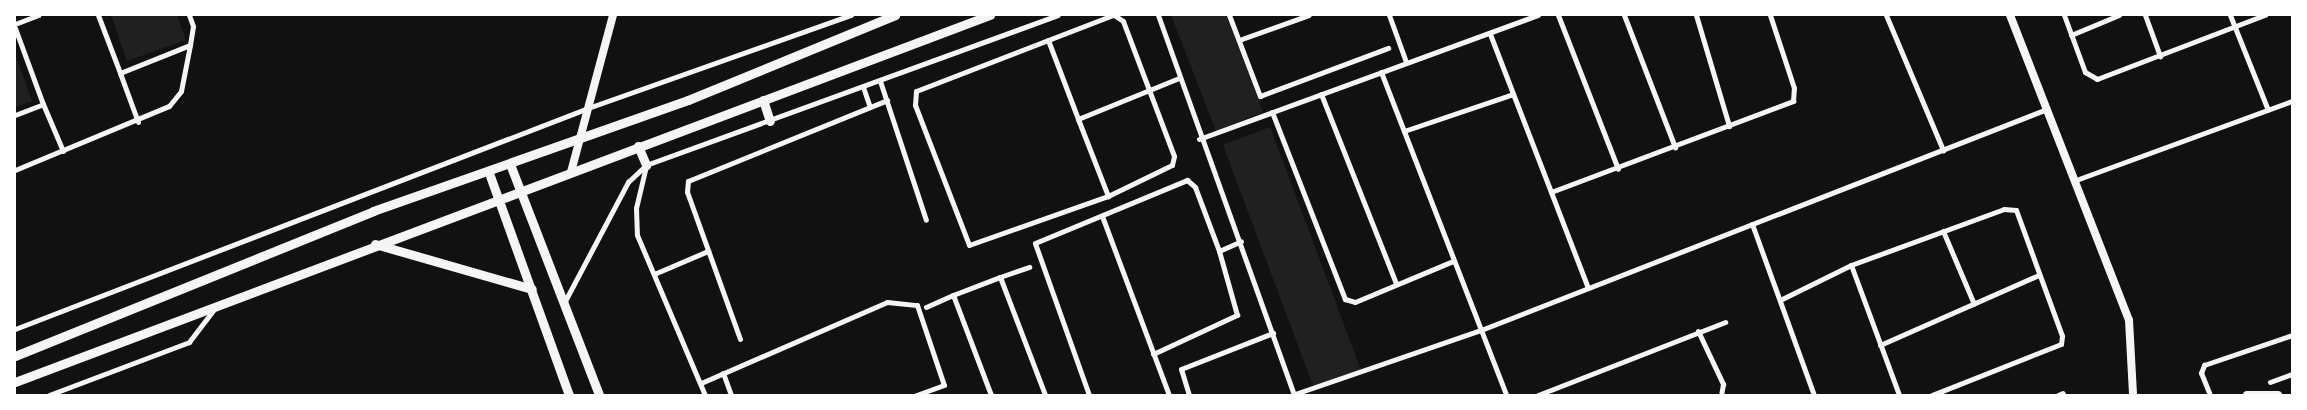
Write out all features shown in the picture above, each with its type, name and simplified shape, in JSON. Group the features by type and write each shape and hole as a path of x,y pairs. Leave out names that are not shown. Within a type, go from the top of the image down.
{"main road":[{"path":"15,356 373,211 488,173 579,139 895,15"},
{"path":"15,382 374,244 500,201 638,146 990,15"},
{"path":"763,100 770,121"},
{"path":"638,146 646,165"},
{"path":"510,164 565,300 599,395"},
{"path":"488,173 500,201 569,395"},
{"path":"374,244 532,289"}],"street":[{"path":"15,24 38,15"},
{"path":"98,15 138,122"},
{"path":"15,170 138,122 177,100 193,26 189,15"},
{"path":"571,172 613,15"},
{"path":"15,329 588,108 851,15"},
{"path":"565,300 628,182 646,165 1058,15"},
{"path":"1114,15 1123,21 1174,156 1172,165 1108,196 974,244 964,241 915,105 916,91 1114,15"},
{"path":"1158,15 1199,139 1241,241 1293,395 1481,330 2047,109"},
{"path":"1229,15 1260,96 1388,48"},
{"path":"1239,40 1309,15"},
{"path":"1389,15 1406,62"},
{"path":"1199,139 1538,15"},
{"path":"1558,15 1618,169"},
{"path":"1624,15 1675,147"},
{"path":"1696,15 1729,126"},
{"path":"1551,192 1786,106 1795,97 1770,15"},
{"path":"1886,15 1943,150"},
{"path":"2010,15 2076,180 2129,320 2133,395"},
{"path":"2064,15 2090,78 2160,56 2265,15"},
{"path":"2071,35 2119,15"},
{"path":"2145,15 2160,56"},
{"path":"2230,15 2268,110"},
{"path":"15,28 43,104 63,151"},
{"path":"1490,34 1588,288"},
{"path":"1048,40 1108,196"},
{"path":"120,73 190,44"},
{"path":"1382,72 1453,262 1506,395"},
{"path":"1078,119 1179,78"},
{"path":"880,81 926,220"},
{"path":"863,87 870,107"},
{"path":"1321,94 1396,283"},
{"path":"1404,132 1513,94"},
{"path":"740,339 686,192 693,175 887,100"},
{"path":"2076,180 2292,101"},
{"path":"15,115 43,104"},
{"path":"1272,112 1345,300 1355,302 1396,283 1453,262"},
{"path":"646,165 635,222 654,274 705,395"},
{"path":"1089,395 1035,242 1187,180 1195,188 1219,251 1237,314 1153,354"},
{"path":"1782,299 1850,265 2004,209 2016,210 2062,336 2056,349 1932,395"},
{"path":"1102,216 1169,395"},
{"path":"1752,224 1782,299 1814,395"},
{"path":"1943,231 1974,304"},
{"path":"1219,251 1241,241"},
{"path":"654,274 708,250"},
{"path":"1850,265 1899,395"},
{"path":"926,307 1029,267"},
{"path":"1880,344 2040,275"},
{"path":"1000,277 1045,395"},
{"path":"953,295 991,395"},
{"path":"701,383 867,307 904,304 917,305 944,384 916,395"},
{"path":"49,395 189,342 201,331 216,305"},
{"path":"1538,395 1724,322"},
{"path":"1698,331 1722,384 1721,395"},
{"path":"1189,395 1181,369 1273,333"},
{"path":"2210,395 2201,373 2204,365 2292,335"},
{"path":"723,373 731,395"},
{"path":"2270,382 2292,374"},
{"path":"2247,395 2278,395"}],"shaded area":[{"path":"111,15 177,15 186,40 127,61"},
{"path":"1171,15 1226,15 1263,112 1216,131"},
{"path":"15,54 32,101 15,107"},
{"path":"1270,127 1361,370 1314,388 1223,145"}]}
